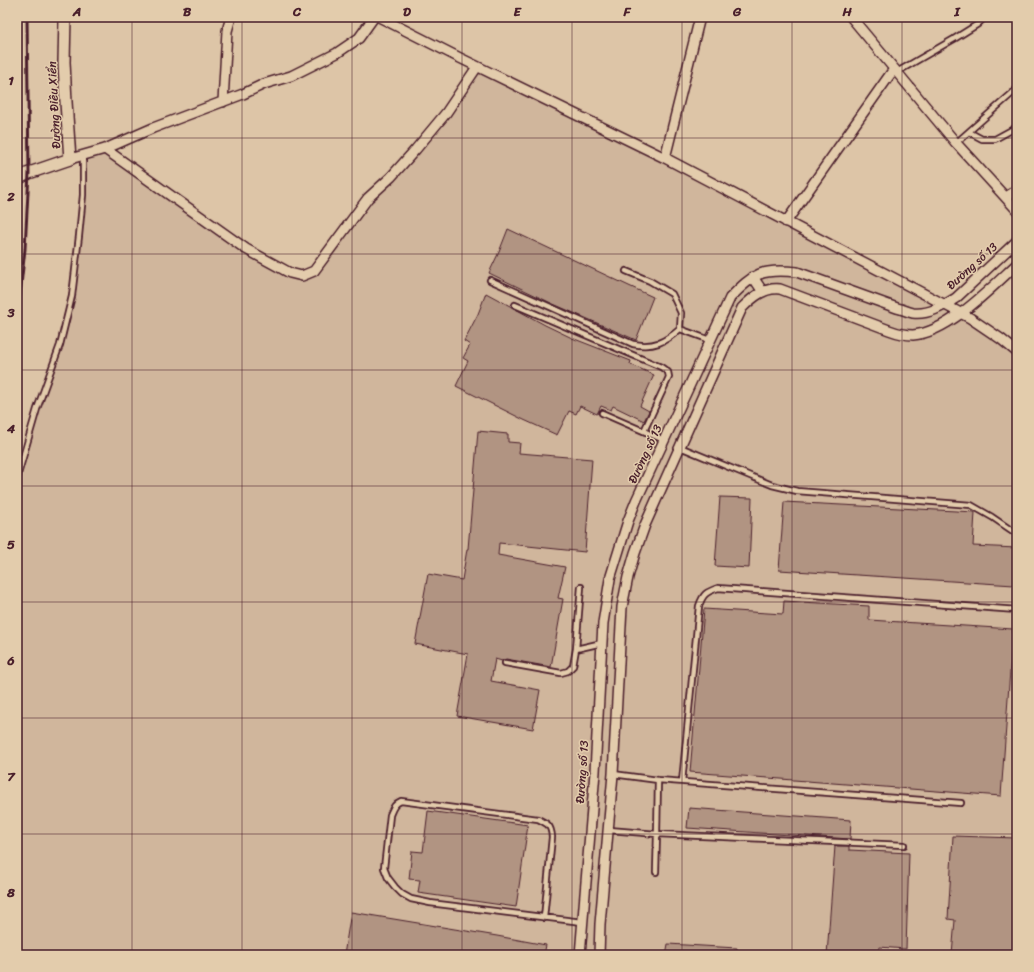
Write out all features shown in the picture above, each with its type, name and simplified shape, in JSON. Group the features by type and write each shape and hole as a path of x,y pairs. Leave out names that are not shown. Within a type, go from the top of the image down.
{"street":[{"name":"Đường Điều Xiển","path":"17,180 29,173 70,159 64,62 65,17"},
{"path":"223,102 227,31 231,17"},
{"path":"70,159 105,149 153,128 223,102 264,84 291,76 338,53 359,38 374,17"},
{"path":"379,17 477,67 665,158 970,318 1017,352"},
{"path":"665,158 700,17"},
{"path":"851,17 956,143 1017,210"},
{"path":"105,149 246,249 290,273 302,276 314,271 368,198 391,177 416,150 446,113 477,67"},
{"path":"786,222 895,71"},
{"path":"1006,197 1017,190"},
{"name":"Đường số 13","path":"580,955 595,772 603,623 610,579 636,501 730,298 753,277 762,273 774,271 797,272 897,308 914,313 928,312 945,305 956,298 1017,241"},
{"path":"599,955 600,924 613,774 622,607 628,577 645,525 742,308 752,298 763,292 780,289 902,335 927,333 966,311 1017,264"},
{"path":"753,277 763,292"},
{"path":"664,440 680,447"},
{"path":"595,772 613,774"},
{"path":"582,922 600,924"}],"lane":[{"path":"895,71 954,39 978,24 985,17"},
{"path":"956,143 1017,89"},
{"path":"969,132 982,139 995,139 1017,127"},
{"path":"17,478 37,409 60,345 72,296 83,195 83,155"},
{"path":"490,280 633,344 644,346 657,344 669,338 680,329 681,313 672,294 650,281 626,271"},
{"path":"515,305 661,366 668,372 669,377 644,431"},
{"path":"680,329 710,340"},
{"path":"602,413 664,440"},
{"path":"680,447 772,485 797,491 971,505 1017,534"},
{"path":"505,663 561,673 568,671 573,666 576,649 581,587"},
{"path":"682,782 698,606 702,597 709,591 718,588 1017,610"},
{"path":"576,649 602,643"},
{"path":"613,774 658,780 961,803"},
{"path":"656,872 658,780"},
{"path":"544,918 552,837 551,829 547,823 538,819 401,801 393,806 390,815 384,868 388,878 395,888 402,894 411,899 430,903 544,918 582,922"},
{"path":"609,830 658,834 904,845"}],"shaded area":[{"path":"478,72 664,162 968,322 1017,357 1017,955 17,955 17,487 39,409 62,347 74,297 82,236 86,158 104,153 302,280"}],"building":[{"path":"508,229 653,297 636,340 551,303 489,273"},
{"path":"486,293 545,325 572,338 631,361 630,364 654,375 640,406 649,411 644,421 613,406 611,410 601,406 597,414 580,406 576,414 569,411 557,435 456,386 468,361 463,358 470,345 464,341 478,314"},
{"path":"478,431 508,434 508,442 520,443 519,453 592,459 585,552 499,543 498,555 565,567 558,598 563,599 551,667 506,659 502,661 495,659 491,681 540,690 533,729 457,716 468,654 415,644 428,574 462,580 468,549"},
{"path":"720,497 752,498 749,568 715,566"},
{"path":"784,502 975,512 973,546 1017,548 1014,585 779,570"},
{"path":"784,601 869,606 869,620 1013,629 1001,796 690,772 704,609 783,614"},
{"path":"689,808 851,820 850,839 687,828"},
{"path":"428,811 528,825 516,907 418,893 420,880 409,879 412,851 423,852"},
{"path":"953,836 1017,838 1017,942 1009,955 952,955 955,920 948,919"},
{"path":"835,846 849,846 849,850 909,853 906,949 879,947 879,955 827,955"},
{"path":"351,912 546,945 544,955 344,955"},
{"path":"668,944 737,948 737,955 666,955"}],"railway":[{"path":"17,321 25,249 29,173 27,17"}]}
